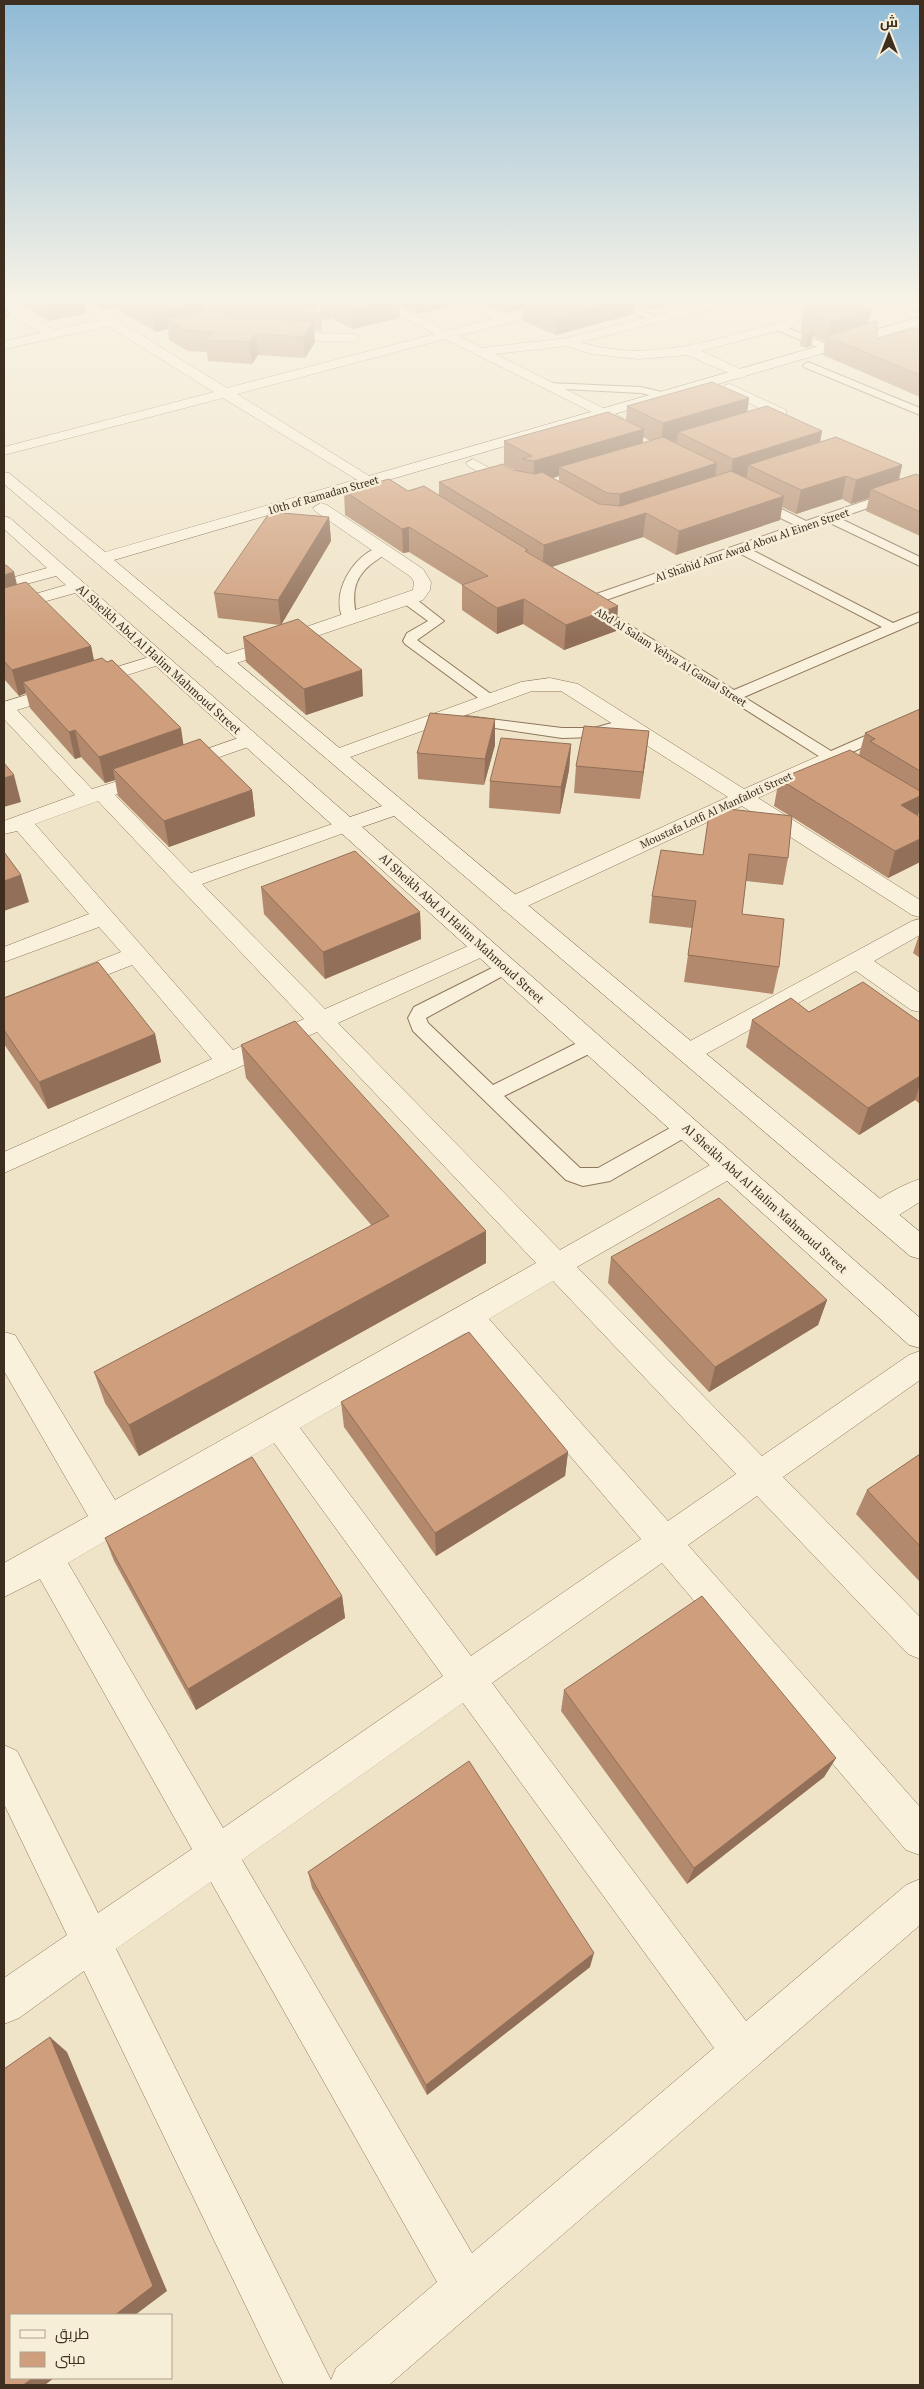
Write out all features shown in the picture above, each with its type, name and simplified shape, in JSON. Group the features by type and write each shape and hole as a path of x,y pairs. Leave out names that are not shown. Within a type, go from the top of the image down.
{"street":[{"path":"4,451 146,414"},
{"path":"258,414 368,482"},
{"path":"595,414 603,419"},
{"name":"10th of Ramadan Street","path":"106,564 321,508 473,463 615,414"},
{"name":"10th of Ramadan Street","path":"106,564 368,482 603,419 619,427 655,414"},
{"path":"734,432 770,421 781,414"},
{"path":"473,463 518,489 534,491"},
{"path":"4,476 222,662 920,1248"},
{"path":"222,662 417,596 422,590 424,584 422,579 321,508"},
{"name":"Al Sheikh Abd Al Halim Mahmoud Street","path":"6,526 59,570 348,825 920,1336"},
{"path":"4,586 59,570"},
{"path":"4,608 77,587"},
{"path":"159,659 4,708 25,731 186,882 920,1642"},
{"path":"335,756 539,684 561,685 571,688 920,910"},
{"path":"4,737 25,731"},
{"path":"229,1062 103,917 13,825 250,740"},
{"name":"Moustafa Lotfi Al Manfaloti Street","path":"511,904 830,757"},
{"name":"Abd Al Salam Yehya Al Gamal Street","path":"830,757 920,813"},
{"path":"186,882 396,808"},
{"path":"4,955 103,917"},
{"path":"688,1053 920,926"},
{"path":"4,1163 484,948"},
{"path":"4,1007 136,955"},
{"path":"857,961 920,1004"},
{"path":"4,1581 729,1167"},
{"path":"879,1213 920,1189"},
{"path":"468,1316 920,1836"},
{"path":"4,1344 109,1521"},
{"path":"4,2003 920,1364"},
{"path":"278,1424 742,2051"},
{"path":"46,1557 466,2288"},
{"path":"4,1764 309,2385"},
{"path":"353,2385 920,1899"}],"lane":[{"path":"770,421 787,429"},
{"name":"Al Shahid Amr Awad Abou Al Einen Street","path":"580,601 740,549 920,486"},
{"path":"747,497 806,526"},
{"path":"829,518 920,562"},
{"path":"740,549 893,628"},
{"path":"350,619 344,600 349,582 362,565 382,550"},
{"path":"407,599 437,621 412,636 410,639 412,644 490,700"},
{"name":"Abd Al Salam Yehya Al Gamal Street","path":"580,601 830,757"},
{"path":"733,696 920,616"},
{"path":"451,714 478,723 562,733 595,732 626,723"},
{"name":"Moustafa Lotfi Al Manfaloti Street","path":"830,757 920,716"},
{"path":"506,968 421,1011 417,1018 420,1026 574,1174 583,1178 603,1175 686,1128"},
{"path":"491,1094 592,1044"}],"building":[{"path":"599,414 613,414 644,429 534,461 522,459 532,456 504,441"},
{"path":"645,414 692,414 663,423"},
{"path":"738,414 786,414 822,431 733,459 678,432"},
{"path":"663,437 717,463 620,494 607,493 559,467"},
{"path":"836,437 902,465 856,480 846,476 801,490 748,465"},
{"path":"503,464 513,470 535,474 542,472 599,504 621,506 731,471 784,496 679,531 646,513 544,545 439,482"},
{"path":"916,474 920,476 920,512 871,489"},
{"path":"389,479 408,491 424,486 528,550 525,551 618,606 566,625 524,599 497,608 462,585 488,576 409,527 402,529 344,491"},
{"path":"270,512 329,517 278,600 214,593"},
{"path":"6,565 14,572 4,575 4,566"},
{"path":"26,582 91,646 12,670 4,661 4,588"},
{"path":"298,619 362,670 304,689 243,637"},
{"path":"102,658 107,662 112,660 181,728 99,757 75,730 69,732 23,682"},
{"path":"920,709 920,771 870,741 875,739 865,733"},
{"path":"430,713 495,719 485,759 417,753"},
{"path":"584,726 649,731 643,772 576,766"},
{"path":"501,738 571,744 561,787 490,781"},
{"path":"200,739 252,790 164,821 113,769"},
{"path":"850,750 920,791 920,796 901,805 920,817 920,839 895,851 779,779"},
{"path":"4,763 14,775 4,778"},
{"path":"710,807 792,816 788,858 749,854 742,914 784,919 779,967 688,955 696,901 652,896 661,850 703,855"},
{"path":"355,851 420,912 323,952 261,887"},
{"path":"4,852 21,875 4,881"},
{"path":"98,962 155,1034 39,1082 4,1030 4,998"},
{"path":"863,982 920,1022 920,1076 868,1108 752,1020 791,998 809,1012"},
{"path":"295,1021 486,1231 129,1425 94,1372 389,1216 241,1045"},
{"path":"719,1198 827,1300 715,1367 611,1257"},
{"path":"469,1332 568,1452 435,1533 341,1402"},
{"path":"920,1454 920,1546 867,1490"},
{"path":"252,1457 342,1596 188,1689 105,1538"},
{"path":"702,1596 836,1758 694,1868 564,1690"},
{"path":"469,1761 594,1953 426,2085 308,1872"},
{"path":"50,2037 153,2286 116,2314 10,2314 10,2379 32,2379 23,2385 4,2385 4,2069"}]}
